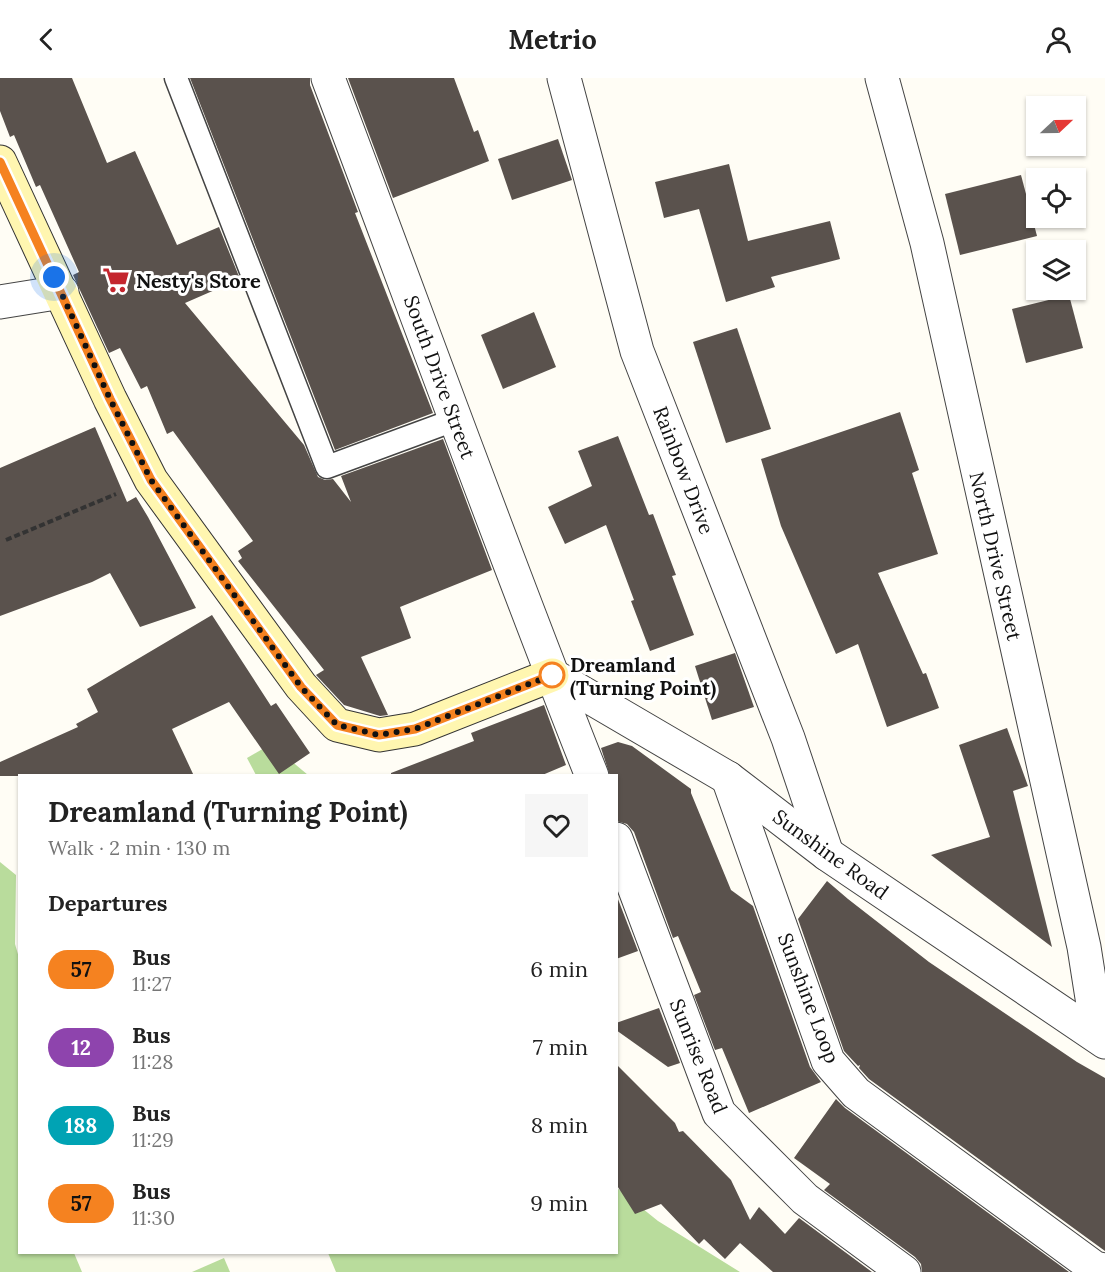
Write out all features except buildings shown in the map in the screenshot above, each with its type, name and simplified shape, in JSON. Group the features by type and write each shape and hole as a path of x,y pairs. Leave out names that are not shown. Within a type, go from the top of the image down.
{"street":[{"name":"South Drive Street","path":"328,78 552,675"},
{"name":"Rainbow Drive","path":"564,78 637,351 788,738 827,854"},
{"name":"North Drive Street","path":"882,78 927,243 1084,947 1102,1039"},
{"path":"0,162 110,399 151,480 301,687 337,725 379,735 415,729 552,675 591,774"},
{"path":"0,302 62,292"},
{"name":"Sunshine Road","path":"552,675 729,778 827,854 1102,1039"},
{"name":"Sunshine Loop","path":"729,778 828,1061 856,1093 1095,1268 1105,1270"},
{"name":"Sunrise Road","path":"618,844 719,1113 805,1199 904,1272"}],"lane":[{"path":"176,78 327,467 457,419"}],"path":[{"path":"6,540 151,480"}],"green space":[{"path":"271,744 307,774 255,774 247,758"},
{"path":"0,862 16,875 18,1254 74,1254 82,1272 0,1272"},
{"path":"618,1189 658,1221 740,1272 336,1272 328,1254 618,1254"},
{"path":"224,1258 230,1272 192,1272"}],"bus line":[{"name":"57","path":"0,162 110,399 151,480 301,687 337,725 379,735 415,729 552,675"}],"place":[{"name":"Nesty's Store","path":"116,280"},
{"name":"Dreamland (Turning Point)","path":"552,675"}],"route":[{"path":"54,277 110,399 151,480 301,687 337,725 379,735 415,729 552,675"}]}
